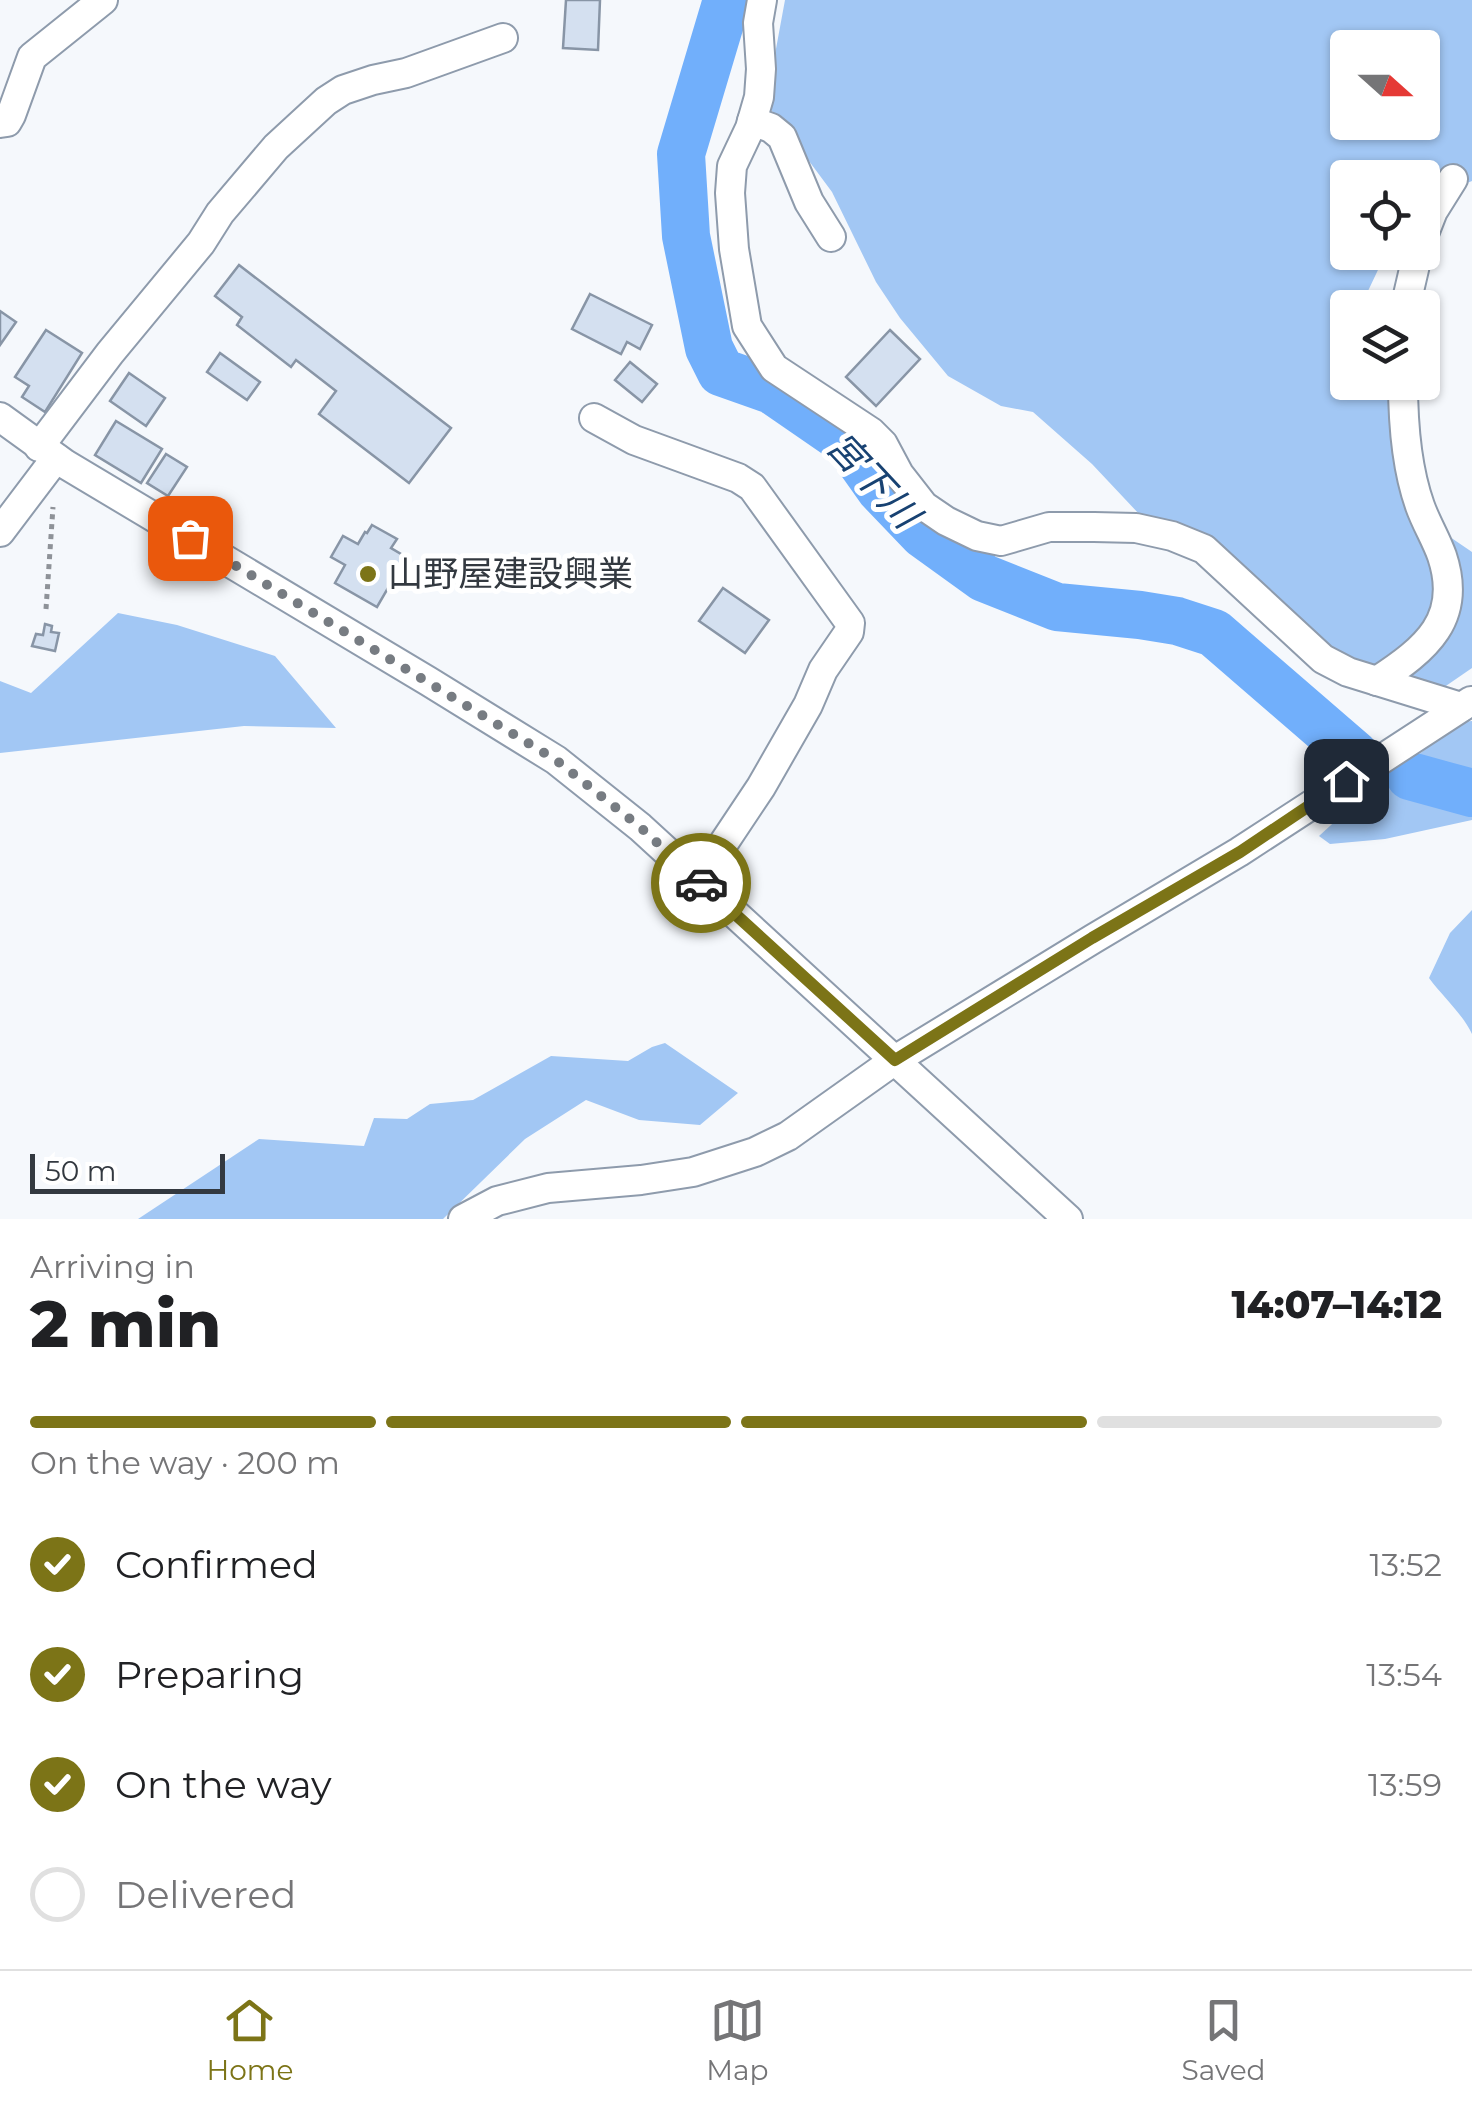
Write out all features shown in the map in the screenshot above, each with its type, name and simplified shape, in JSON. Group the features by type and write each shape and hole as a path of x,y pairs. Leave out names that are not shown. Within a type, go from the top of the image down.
{"street":[{"path":"0,123 12,116 32,57 103,0"},
{"path":"762,0 758,23 759,97 732,166 730,193 734,249 747,326 774,368 871,432 884,444 899,474 924,506 946,521 977,536 1001,541 1049,527 1136,528 1172,536 1204,550 1323,659 1348,672 1466,704"},
{"path":"0,532 37,484 48,453 110,353 276,148 343,90 406,73 502,38"},
{"path":"752,121 772,128 782,137 809,202 831,237"},
{"path":"1440,200 1453,179"},
{"path":"1377,681 1410,658 1434,634 1444,619 1448,601 1445,568 1419,504 1409,462 1404,400"},
{"path":"0,417 48,453 556,760 640,827 1068,1219"},
{"path":"594,418 634,440 738,478 752,487 850,624 760,787 698,880"},
{"path":"464,1219 497,1201 548,1188 672,1176 734,1160 788,1136 895,1060 1240,852 1466,704"}],"path":[{"path":"37,484 54,510 46,609"}],"shaded area":[{"path":"785,0 1472,0 1472,181 1440,194 1440,160 1330,160 1330,270 1378,270 1368,290 1330,290 1330,400 1394,400 1405,476 1450,537 1472,552 1472,668 1440,690 1356,668 1315,643 1291,612 1205,534 1140,515 1092,464 1033,412 1001,406 948,376 876,282 832,192 766,103"},
{"path":"118,613 177,625 275,656 336,728 244,726 0,753 0,681 31,693"},
{"path":"1472,721 1472,820 1385,839 1330,844 1319,836 1354,804 1461,722"},
{"path":"1472,910 1472,1034 1429,978 1450,933"},
{"path":"665,1043 738,1093 700,1125 639,1120 586,1100 525,1139 443,1219 138,1219 259,1139 364,1146 374,1118 407,1119 430,1104 473,1100 551,1056 628,1061"}],"building":[{"path":"566,0 600,0 598,50 563,48"},
{"path":"239,265 451,428 409,483 319,414 336,391 296,360 291,367 237,325 242,317 215,296"},
{"path":"590,294 652,325 640,349 627,342 621,354 572,329"},
{"path":"0,311 16,322 0,345"},
{"path":"46,330 82,353 45,412 22,397 29,386 15,377"},
{"path":"890,330 920,359 876,406 846,377"},
{"path":"220,353 260,382 247,400 207,372"},
{"path":"630,362 657,384 642,402 615,380"},
{"path":"129,373 165,398 146,426 110,401"},
{"path":"116,421 162,449 141,483 95,455"},
{"path":"166,454 187,467 168,496 147,483"},
{"name":"山野屋建設興業","path":"372,525 397,539 391,548 406,557 377,607 335,583 345,565 331,557 343,536 358,544"},
{"path":"723,588 769,620 745,653 699,621"},
{"path":"45,624 52,626 51,632 59,633 55,651 32,646 36,634 43,635"}],"waterway":[{"name":"宮下川","path":"727,0 681,154 686,236 709,348 721,372 772,390 846,441 880,489 923,534 984,578 1057,607 1177,621 1214,633 1355,755"},
{"name":"宮下川","path":"1410,776 1472,793"}],"way so far":[{"path":"190,538 556,760 640,827 701,883"}],"place":[{"name":"山野屋建設興業","path":"368,574"}],"route":[{"path":"701,883 895,1060 1240,852 1346,781"}]}
